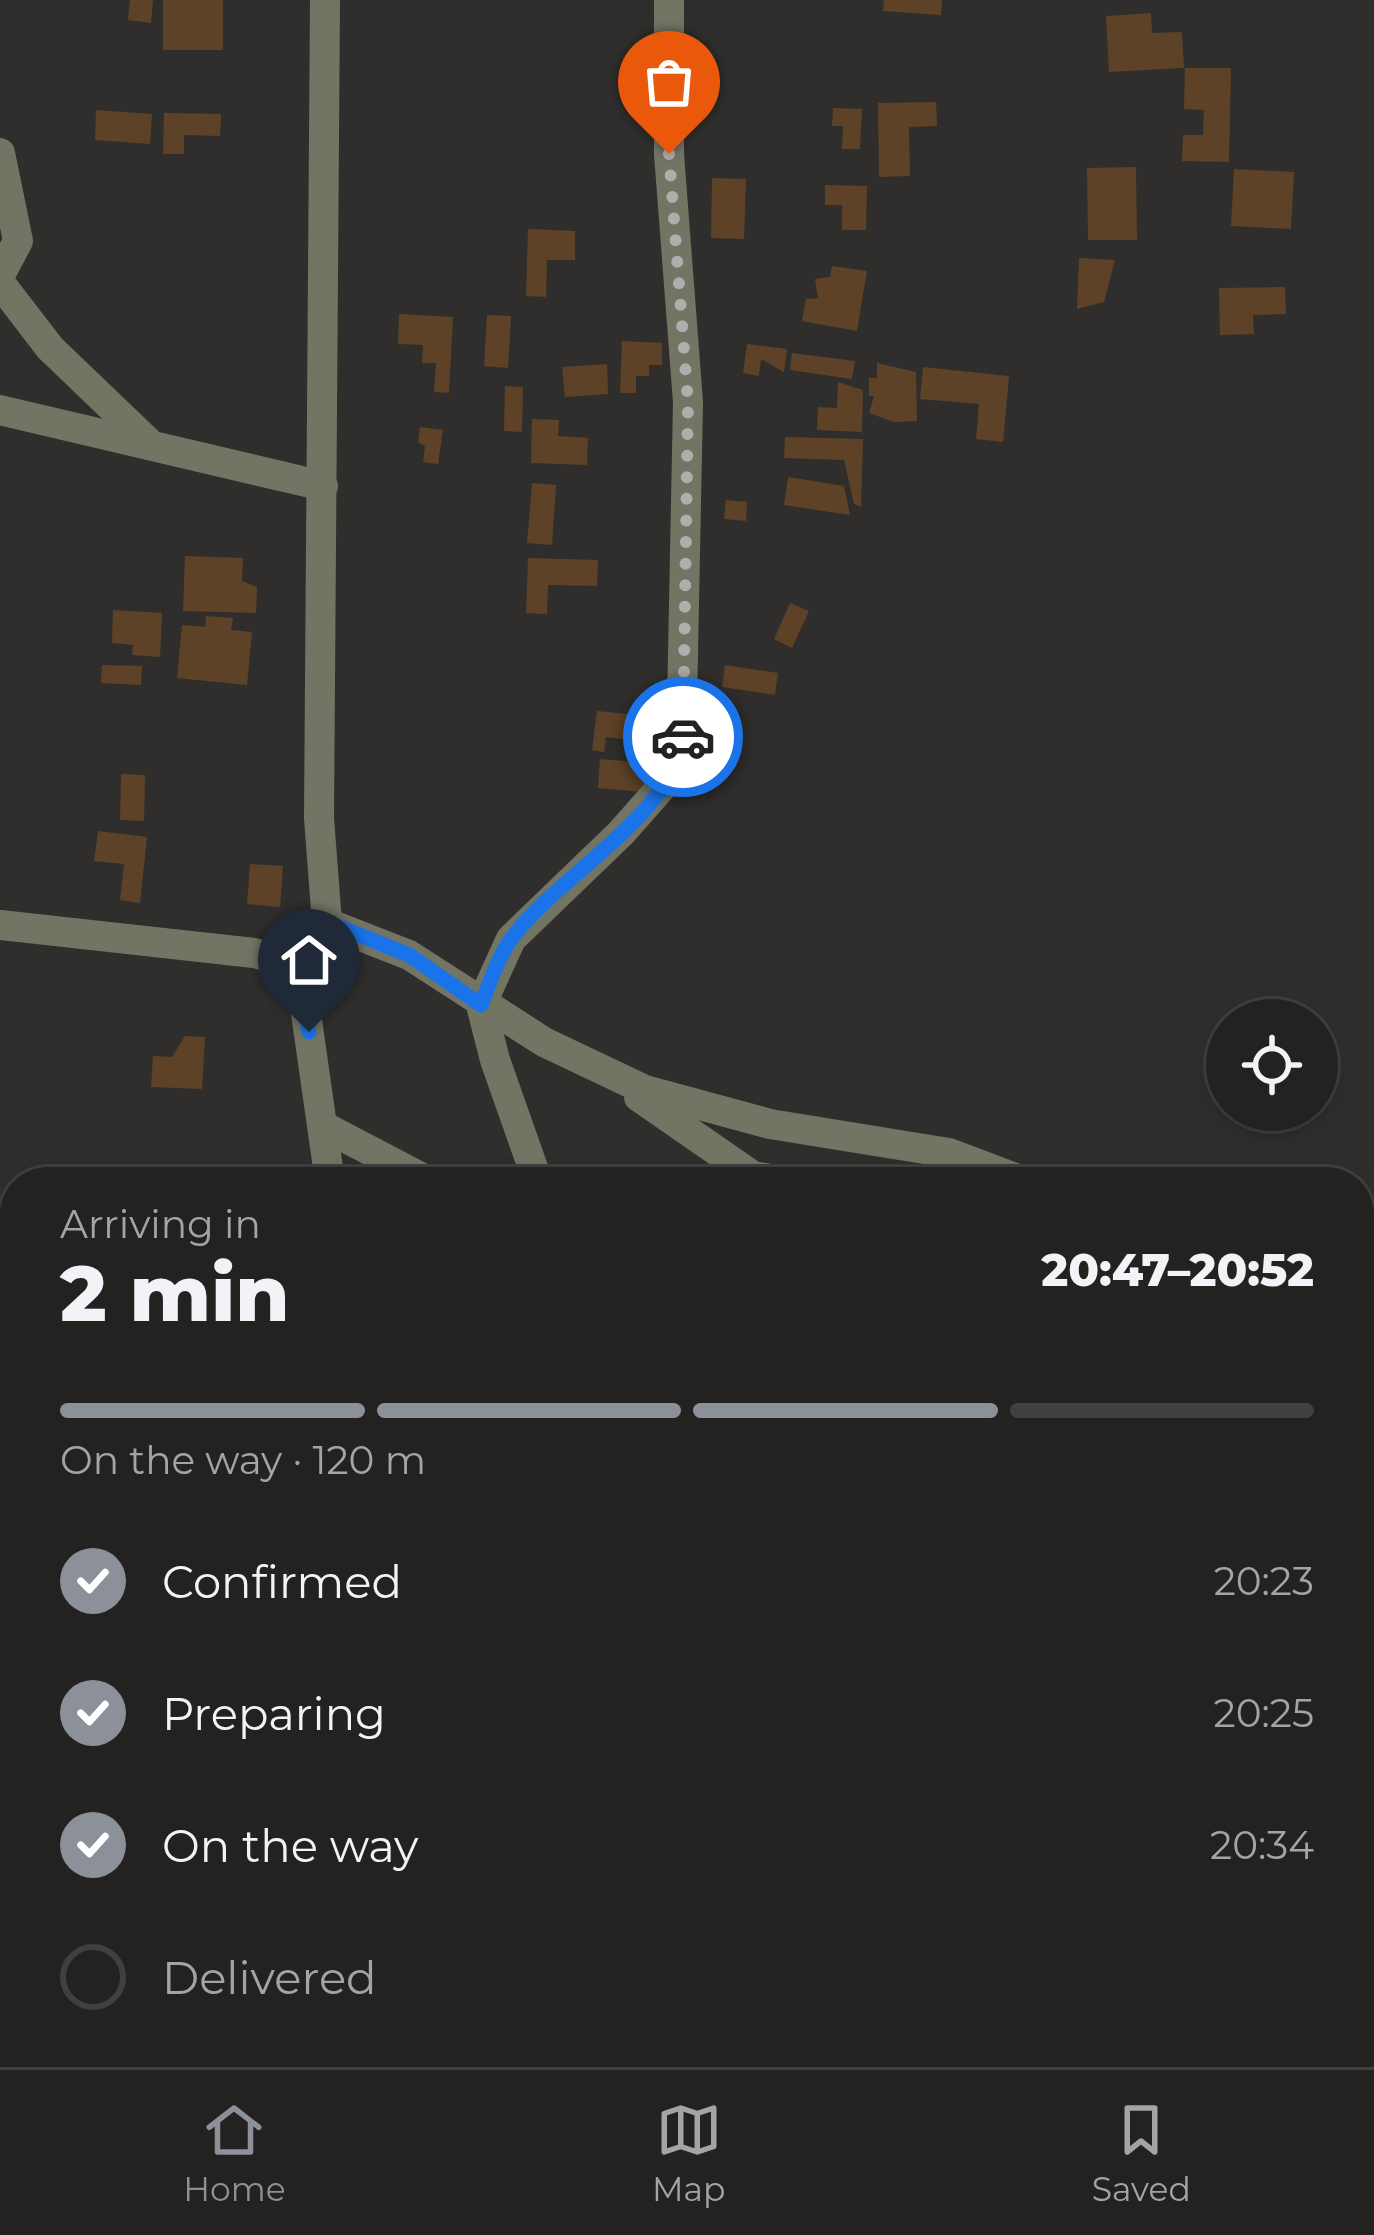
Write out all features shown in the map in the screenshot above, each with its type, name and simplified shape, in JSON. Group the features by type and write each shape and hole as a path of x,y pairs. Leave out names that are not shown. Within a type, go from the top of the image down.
{"street":[{"path":"325,0 319,818 327,922 302,985 328,1167"},
{"path":"533,1167 481,1005 511,939 621,833 674,773 681,755 688,402 669,154 669,0"},
{"path":"0,153 18,241 0,279 50,348 148,442"},
{"path":"0,410 323,486"},
{"path":"327,922 409,955 544,1042 645,1090 770,1124 949,1153 986,1167"},
{"path":"0,925 254,953 278,959 302,985"},
{"path":"606,1072 734,1167"},
{"path":"323,1126 401,1167"}],"building":[{"path":"130,0 153,0 151,23 128,20"},
{"path":"163,0 223,0 223,50 163,50"},
{"path":"884,0 942,0 941,15 883,11"},
{"path":"1151,13 1152,33 1182,32 1184,68 1109,72 1106,16"},
{"path":"1185,68 1231,68 1229,162 1182,161 1183,135 1203,135 1204,110 1184,109"},
{"path":"936,102 937,126 909,127 910,176 879,177 878,103"},
{"path":"833,108 862,109 860,149 842,149 843,126 832,126"},
{"path":"96,110 152,114 150,144 95,140"},
{"path":"164,113 221,114 220,136 184,135 184,154 163,154"},
{"path":"1136,167 1137,240 1088,240 1087,168"},
{"path":"1234,169 1294,172 1291,229 1231,226"},
{"path":"712,178 746,179 744,239 711,238"},
{"path":"825,185 867,186 866,230 842,230 842,205 825,205"},
{"path":"528,229 575,231 575,260 547,260 546,297 526,296"},
{"path":"1079,258 1115,260 1104,302 1077,309"},
{"path":"832,266 867,271 857,331 802,321 806,299 818,298 815,279 830,277"},
{"path":"1285,287 1286,314 1253,315 1254,334 1220,335 1219,288"},
{"path":"399,314 453,317 449,393 434,392 436,363 422,363 423,345 398,344"},
{"path":"487,315 511,316 508,368 484,366"},
{"path":"622,341 662,343 662,365 649,365 649,376 636,376 636,393 620,393"},
{"path":"747,344 787,349 784,372 761,359 759,376 743,373"},
{"path":"792,353 855,361 852,379 790,370"},
{"path":"877,363 916,372 917,421 894,422 869,413 874,396 869,396 869,378 877,378"},
{"path":"607,364 608,394 565,397 562,367"},
{"path":"923,367 1009,376 1003,442 976,439 979,404 920,399"},
{"path":"838,382 863,390 862,432 817,430 818,407 837,408"},
{"path":"505,386 523,387 522,432 504,431"},
{"path":"532,419 559,420 558,436 588,438 587,465 531,463"},
{"path":"420,427 443,430 438,464 423,462"},
{"path":"785,437 863,439 861,507 854,504 844,460 784,458"},
{"path":"788,477 844,486 850,515 784,505"},
{"path":"532,483 556,485 552,545 527,543"},
{"path":"726,500 747,502 746,521 724,519"},
{"path":"185,556 243,558 242,581 257,587 256,613 183,611"},
{"path":"528,558 598,560 597,586 548,585 547,614 526,613"},
{"path":"790,603 809,611 792,648 774,639"},
{"path":"113,610 162,613 160,657 132,655 133,645 112,643"},
{"path":"206,616 233,618 231,630 252,632 247,685 177,678 182,625 205,627"},
{"path":"102,665 142,666 141,685 101,683"},
{"path":"725,665 778,673 775,695 722,687"},
{"path":"597,711 635,715 632,740 606,737 604,752 592,750"},
{"path":"600,759 658,764 655,793 598,788"},
{"path":"121,774 145,775 144,821 120,820"},
{"path":"98,831 147,837 140,903 120,900 124,864 94,861"},
{"path":"250,864 283,866 280,907 247,904"},
{"path":"185,1036 205,1037 202,1089 151,1087 153,1056 172,1057"}],"way so far":[{"path":"669,154 688,402 683,737"}],"route":[{"path":"309,1032 302,985 327,922 409,955 481,1005 511,939 621,833 674,773 683,737"}]}
